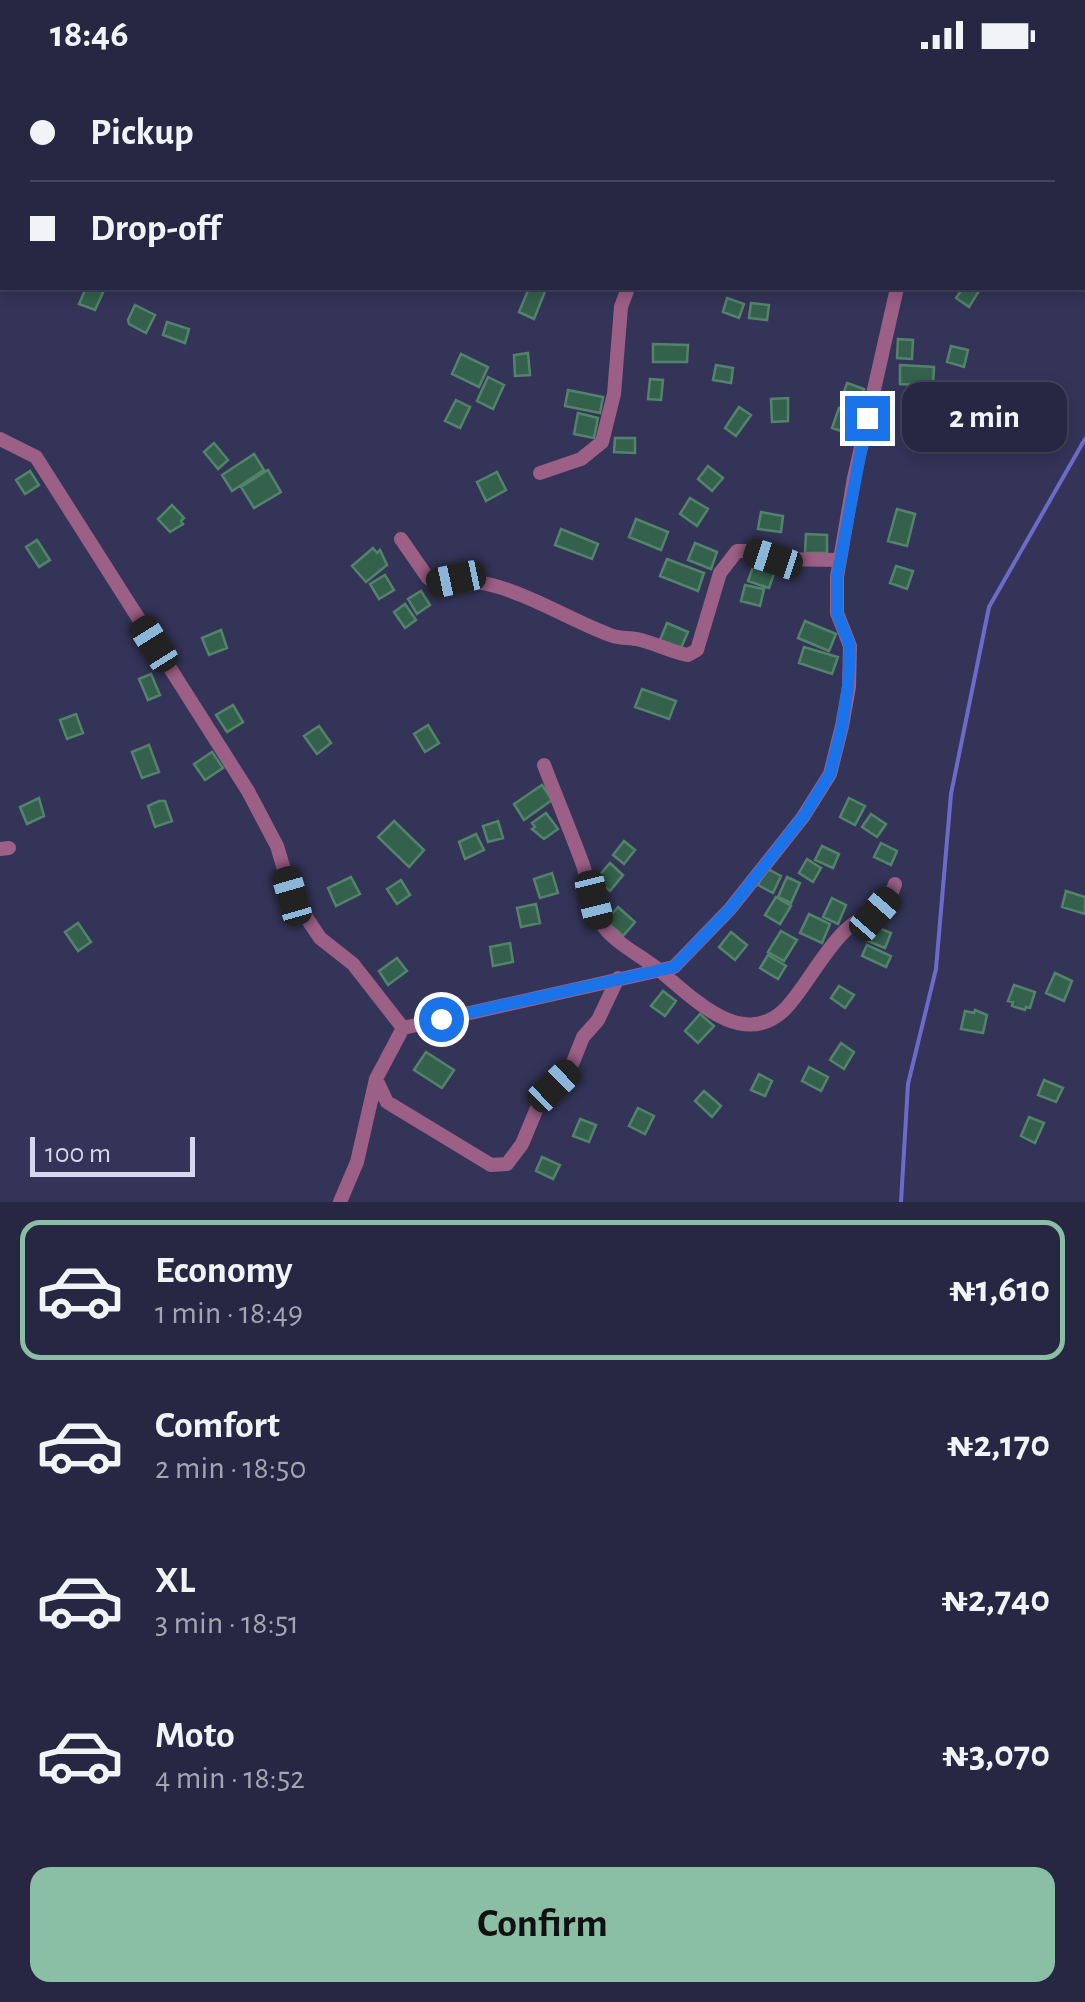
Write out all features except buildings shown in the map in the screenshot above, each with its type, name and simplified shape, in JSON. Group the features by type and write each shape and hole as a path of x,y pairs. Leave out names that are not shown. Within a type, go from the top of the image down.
{"street":[{"path":"540,473 581,459 602,442 614,394 620,307 627,290"},
{"path":"340,1202 357,1162 376,1079 403,1028 674,967 730,909 803,817 830,774 848,686 850,646 837,613 840,560 854,478 897,290"},
{"path":"0,439 36,458 248,791 278,846 292,896 320,938 353,964 403,1028"},
{"path":"401,539 428,578 436,583 456,579 488,583 588,622 610,635 642,640 688,655 696,650 720,573 737,552 748,551 773,559 840,560"},
{"path":"544,766 600,921 618,941 660,970 698,1005 744,1026 762,1026 784,1010 847,930 864,915 875,914 892,895 895,884"},
{"path":"376,1079 387,1102 492,1165 507,1164 522,1144 537,1108 569,1072 584,1036 598,1020 618,978"}],"waterway":[{"path":"901,1202 908,1084 936,969 951,794 989,607 1085,439"}],"route":[{"path":"441,1019 674,967 730,909 803,817 830,774 842,726 850,646 837,613 837,578 867,418"}]}
